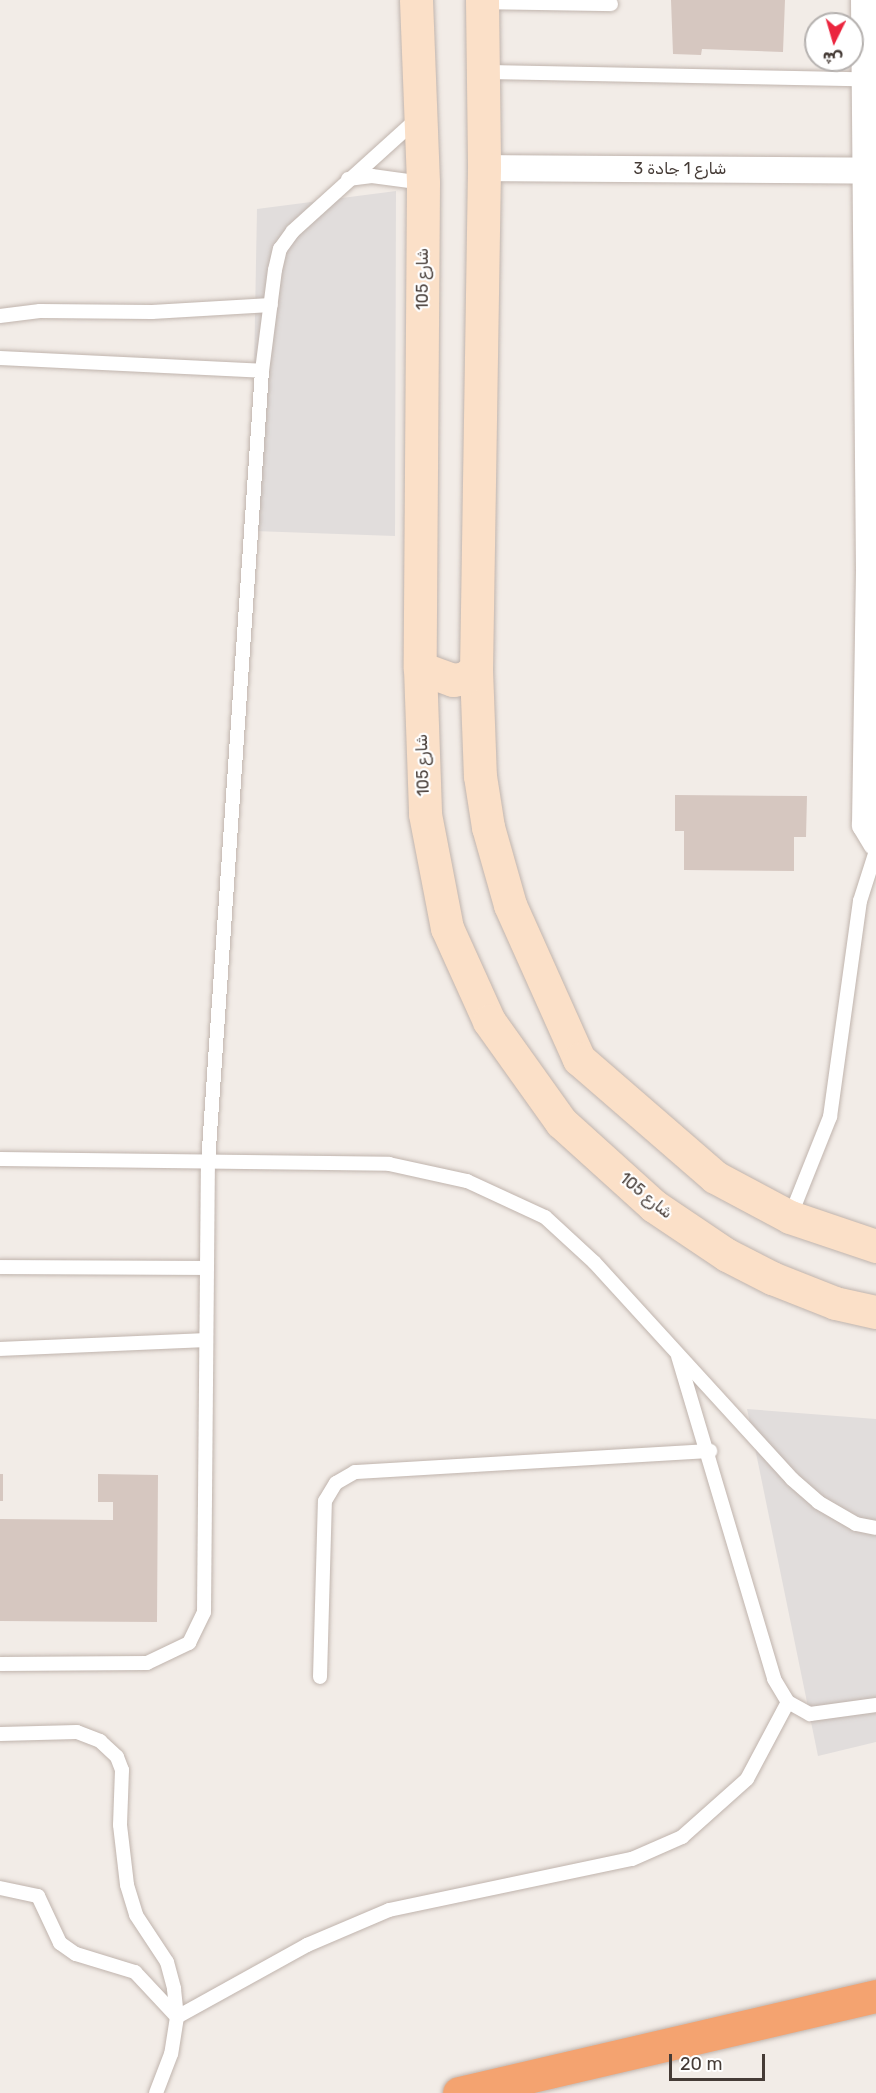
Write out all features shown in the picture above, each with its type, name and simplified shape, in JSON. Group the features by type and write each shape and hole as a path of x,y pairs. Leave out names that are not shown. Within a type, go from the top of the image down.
{"highway":[{"path":"459,2093 876,1996"}],"street":[{"name":"شارع 105","path":"416,0 423,183 420,668 425,814 447,928 489,1021 561,1122 654,1206 727,1255 772,1278 835,1303 876,1312"},
{"path":"864,0 864,79 870,171 869,570 865,825 876,843"},
{"path":"482,1 484,168 476,669 480,776 488,827 510,905 579,1059 715,1177 790,1218 876,1246"},
{"name":"شارع 1 جادة 3","path":"484,168 870,171"},
{"path":"420,668 453,680 465,678 476,669"}],"lane":[{"path":"482,1 610,4"},
{"path":"483,72 864,79"},
{"path":"0,1664 147,1663 189,1642 204,1612 208,1163 262,371 271,305 280,249 348,179 420,117"},
{"path":"348,179 372,176 423,183"},
{"path":"0,316 40,311 152,312 271,305"},
{"path":"0,358 262,371"},
{"path":"790,1218 830,1117 860,901 876,851"},
{"path":"0,1159 389,1164 467,1181 545,1217 594,1262 792,1479 818,1502 856,1524 876,1528"},
{"path":"0,1267 207,1268"},
{"path":"0,1349 206,1340"},
{"path":"677,1351 710,1451 774,1679 788,1702 810,1714 876,1705"},
{"path":"320,1677 325,1501 336,1483 355,1472 710,1451"},
{"path":"177,2017 307,1945 389,1910 632,1859 682,1837 747,1779 788,1702"},
{"path":"0,1734 77,1732 100,1741 117,1757 122,1770 120,1825 127,1885 136,1915 167,1962 177,2017 171,2054 156,2093"},
{"path":"0,1888 38,1896 60,1943 76,1954 135,1972 177,2017"}],"shaded area":[{"path":"396,191 395,536 251,531 257,209"},
{"path":"747,1409 876,1419 876,1742 818,1756"}],"building":[{"path":"671,0 785,0 783,52 702,49 701,55 673,54"},
{"path":"675,795 807,796 806,837 794,837 794,871 684,870 684,831 675,831"},
{"path":"0,1474 3,1474 3,1501 0,1501"},
{"path":"98,1474 158,1475 157,1622 0,1621 0,1519 113,1520 113,1502 98,1502"}]}
